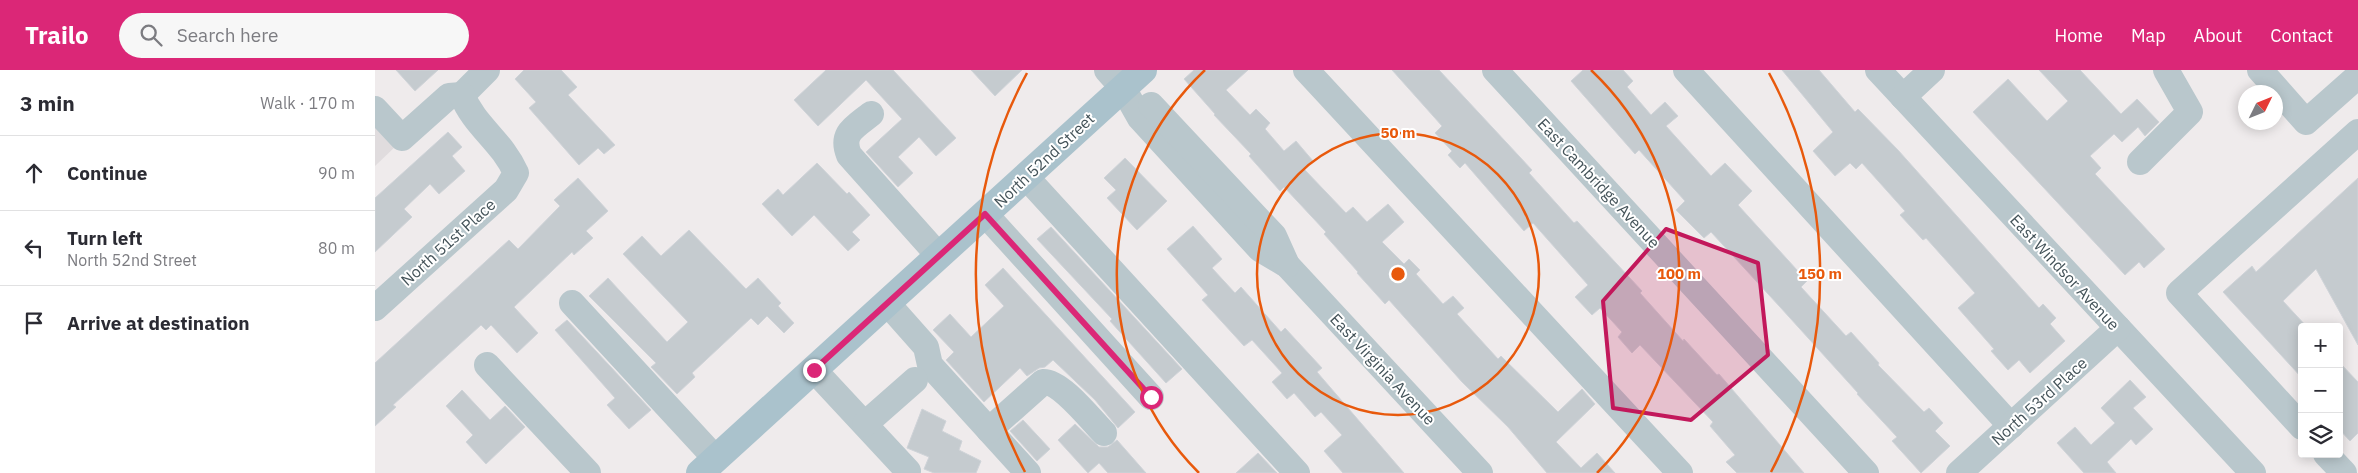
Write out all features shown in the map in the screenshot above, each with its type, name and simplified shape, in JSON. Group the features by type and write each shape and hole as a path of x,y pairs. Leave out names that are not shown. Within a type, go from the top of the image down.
{"main road":[{"name":"North 52nd Street","path":"708,466 1026,177 1124,76"}],"street":[{"path":"375,109 402,138 449,96 462,95 487,70"},
{"path":"1306,70 1680,473"},
{"name":"East Cambridge Avenue","path":"1495,70 1866,473"},
{"path":"1686,70 2011,426"},
{"name":"East Windsor Avenue","path":"1878,70 2253,473"},
{"path":"1903,97 1932,70"},
{"path":"2140,162 2189,112 2166,70"},
{"path":"2260,70 2306,122 2358,76"},
{"name":"East Virginia Avenue","path":"1124,76 1274,236 1287,266 1480,473"},
{"name":"North 51st Place","path":"375,308 506,190 516,173 509,155 469,111 462,95"},
{"path":"871,114 848,134 845,145 849,155 939,256"},
{"path":"2298,423 2179,292 2358,132"},
{"path":"1026,177 1297,473"},
{"path":"985,214 1151,397"},
{"path":"573,302 708,466"},
{"path":"887,303 926,347 930,365 1028,473"},
{"name":"North 53rd Place","path":"1959,473 2118,328"},
{"path":"487,365 588,473"},
{"path":"814,370 909,471"},
{"path":"865,424 915,380"},
{"path":"989,430 1043,382 1048,381 1059,386 1104,433"},
{"path":"2331,458 2344,473"}],"highlighted area":[{"path":"1666,229 1758,263 1768,355 1691,420 1613,408 1603,301"}],"shaded area":[{"path":"375,119 398,144 375,166"}],"building":[{"path":"396,70 438,70 415,91"},
{"path":"524,70 561,70 577,87 568,95 615,145 604,154 598,148 579,165 529,108 536,102 515,79"},
{"path":"826,70 893,70 956,138 936,156 919,137 898,157 913,173 898,187 866,152 902,119 866,80 818,126 794,100"},
{"path":"971,70 1022,70 995,96"},
{"path":"1194,70 1248,70 1226,90 1250,115 1256,109 1270,123 1265,129 1284,151 1296,141 1313,161 1304,169 1346,213 1353,207 1367,222 1388,204 1404,222 1382,242 1404,264 1409,259 1420,270 1416,274 1443,304 1453,296 1464,308 1457,314 1498,359 1501,356 1558,412 1582,389 1595,404 1556,442 1581,468 1597,453 1615,473 1547,473 1508,427 1462,382 1389,300 1385,304 1324,234 1326,232 1284,187 1280,191 1249,156 1251,154 1214,115 1184,79"},
{"path":"1392,70 1439,70 1532,170 1529,173 1574,223 1577,221 1642,291 1640,293 1683,341 1684,339 1717,375 1719,374 1804,473 1737,473 1726,462 1735,455 1710,426 1713,422 1640,345 1632,353 1618,337 1622,332 1600,308 1592,315 1575,297 1588,285 1533,223 1524,231 1465,163 1460,168 1448,155 1452,151 1435,133 1442,126"},
{"path":"1583,70 1623,70 1633,81 1627,87 1651,115 1665,102 1678,116 1666,126 1711,176 1725,163 1752,191 1738,205 1807,281 1801,287 1846,336 1851,332 1879,363 1878,365 1924,412 1929,408 1943,423 1935,431 1950,446 1921,473 1892,441 1897,437 1711,232 1704,238 1676,210 1685,201 1639,150 1635,154 1571,81"},
{"path":"1782,70 1819,70 1855,112 1858,109 1898,150 2039,308 2043,304 2056,318 2050,324 2065,341 2030,373 2019,360 2008,370 1991,351 1994,349 1958,308 1975,293 1926,238 1923,240 1900,215 1905,211 1862,163 1856,169 1850,163 1835,176 1813,151 1833,132"},
{"path":"2039,70 2080,70 2121,114 2137,99 2159,122 2145,136 2138,127 2122,142 2114,134 2090,156 2101,168 2095,174 2165,249 2144,268 2139,262 2125,275 1973,112 2008,79 2047,121 2068,101"},
{"path":"448,132 462,147 452,156 465,171 439,194 430,184 404,209 412,217 375,252 375,198"},
{"path":"1125,158 1167,201 1137,230 1107,198 1116,190 1104,178"},
{"path":"817,163 847,194 849,192 870,215 852,232 860,240 848,251 814,215 792,236 762,204 778,189 783,195"},
{"path":"578,178 608,211 586,231 593,238 574,255 572,252 514,307 538,333 517,353 491,325 486,330 481,325 393,405 396,407 375,426 375,363 509,240 518,249 560,206 554,200"},
{"path":"2358,178 2358,345 2316,269 2283,301 2303,323 2298,323 2298,374 2223,292 2252,266 2256,272"},
{"path":"1193,226 1222,259 1212,268 1235,293 1241,287 1281,332 1285,328 1322,368 1317,372 1404,473 1343,473 1324,451 1342,435 1321,412 1315,417 1294,393 1287,399 1272,382 1282,373 1252,340 1244,346 1202,300 1208,295 1167,249"},
{"path":"1051,227 1182,369 1166,383 1110,321 1112,319 1037,239"},
{"path":"689,230 746,289 758,278 781,303 778,306 794,323 784,333 767,316 758,325 751,318 692,373 695,377 677,394 651,367 656,363 589,296 608,278 667,342 688,322 623,254 642,236 661,256"},
{"path":"1003,268 1135,412 1118,428 1095,400 1053,360 1045,367 1039,368 1027,376 1020,368 984,402 946,360 954,352 933,330 950,314 971,337 1004,306 985,285"},
{"path":"567,320 651,410 629,429 607,405 615,398 555,330"},
{"path":"2343,366 2358,382 2358,433 2350,441 2343,433"},
{"path":"2130,380 2146,397 2133,408 2153,429 2136,445 2131,439 2107,462 2116,473 2084,473 2057,443 2075,427 2091,445 2115,423 2101,408"},
{"path":"462,390 490,420 505,406 525,427 486,464 466,442 473,435 446,406"},
{"path":"922,409 946,421 942,431 962,441 959,450 981,461 976,473 934,473 924,469 929,457 907,448"},
{"path":"1023,420 1050,449 1037,461 1010,431"},
{"path":"1075,424 1099,447 1108,447 1117,440 1146,473 1108,473 1099,463 1088,473 1058,440"},
{"path":"1258,453 1277,473 1236,473"}],"route":[{"path":"814,370 985,214 1151,397"}]}
